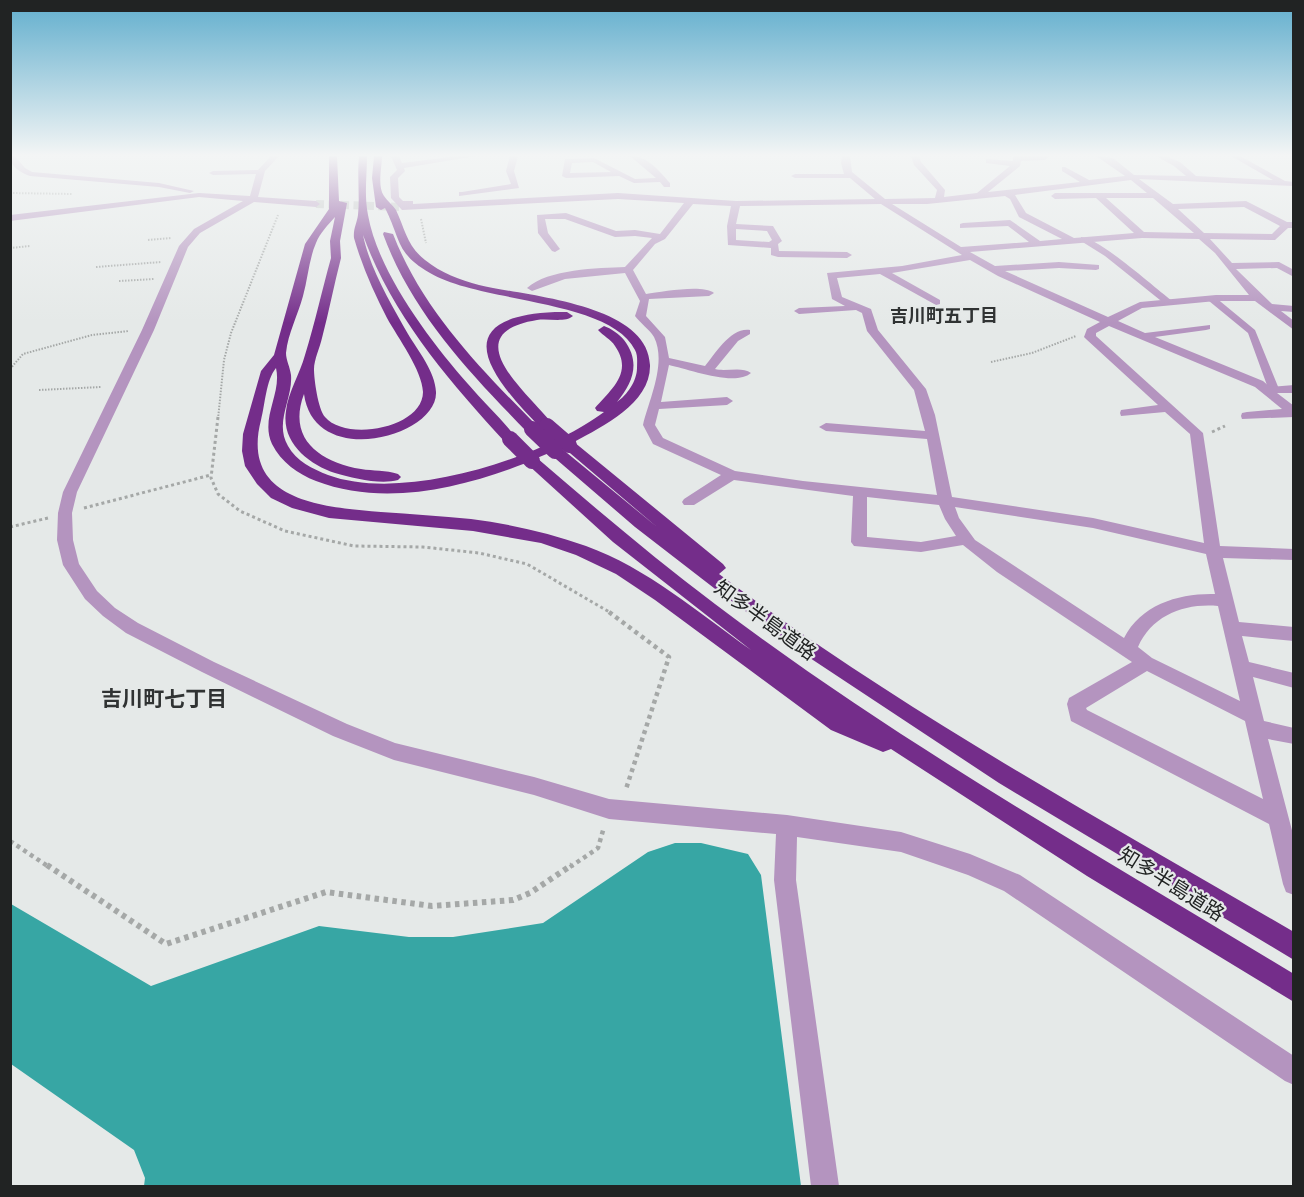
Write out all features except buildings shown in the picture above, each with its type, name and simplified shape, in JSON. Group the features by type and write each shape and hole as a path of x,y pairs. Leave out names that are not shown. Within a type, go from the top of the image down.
{"highway":[{"path":"333,212 311,242 280,355 267,371 250,434 249,451 253,466 262,481 277,494 298,504 329,513 473,525 533,536 582,551 622,570 661,595 838,724 926,762"},
{"path":"341,212 335,241 336,258 309,367 294,404 292,417 298,439 304,448 323,463 355,474 411,477 455,469 514,451 589,417 619,393 629,366 627,352 609,332 584,320 557,315 528,317 515,321 498,334 492,349 496,365 547,426 562,448"},
{"name":"知多半島道路","path":"382,212 392,246 425,304 484,380 532,429 562,448 677,554 807,647 942,736 1293,947"},
{"path":"280,355 284,378 277,405 276,426 277,438 283,450 290,459 311,473 337,483 366,488 417,488 454,481 521,459 606,420 628,402 639,387 644,374 643,354 632,337 601,318 570,308 475,288 443,276 428,268 405,245 392,212"},
{"path":"309,367 312,402 319,418 324,425 341,432 364,434 396,428 421,412 428,401 429,380 381,299 373,279 358,233 363,214"},
{"name":"知多半島道路","path":"363,214 370,239 393,290 419,332 477,404 532,461 587,512 708,609 856,716 926,762 1293,989"}],"street":[{"path":"10,218 60,212"},
{"path":"230,212 197,231 187,241 148,330 70,492 65,513 67,552 77,578 109,612 132,628 340,730 394,752 534,786 609,809 787,825 901,842 970,865 1012,883 1293,1072"},
{"path":"532,288 541,282 599,272 628,270 652,242 662,237 678,212"},
{"path":"731,226 770,228 777,242 731,243 731,226 734,212"},
{"path":"899,212 961,250 968,237"},
{"path":"1021,212 1022,215 1072,240"},
{"path":"1116,212 1142,235"},
{"path":"1176,212 1201,235 1236,275 1293,327"},
{"path":"968,237 1036,242 1142,235 1275,237 1289,225 1262,212"},
{"path":"555,249 543,233 540,217 566,216 615,234 635,233 662,237"},
{"path":"1036,242 1010,223 968,237 941,264 831,275 837,299 867,311 873,331 920,389 929,415 945,501 952,519 966,539 1003,568 1146,663 1254,722 1293,736"},
{"path":"968,237 995,270 1069,305 1272,390 1293,413"},
{"path":"773,243 776,248 774,253 778,254 847,255"},
{"path":"995,270 1059,265 1096,267"},
{"path":"1231,267 1279,265 1293,274"},
{"path":"628,270 645,301 640,316 659,336 665,360 649,425 658,441 732,475 860,493 945,501 1093,523 1213,550 1293,555"},
{"path":"887,271 911,283"},
{"path":"887,271 936,302"},
{"path":"643,297 709,293"},
{"path":"1293,309 1264,302 1212,299 1140,305 1091,331 1090,337 1196,433 1213,550 1293,884"},
{"path":"799,311 858,307"},
{"path":"1146,336 1206,327"},
{"path":"707,371 734,339 746,333"},
{"path":"665,360 725,375 745,373"},
{"path":"1272,390 1293,389"},
{"path":"653,406 727,401"},
{"path":"1131,409 1165,405"},
{"path":"1247,416 1293,413"},
{"path":"826,427 933,436"},
{"path":"689,502 732,475"},
{"path":"860,493 859,542 921,546 966,539"},
{"path":"1128,649 1141,625 1155,615 1184,602 1203,599 1225,602"},
{"path":"1231,628 1293,634"},
{"path":"1146,663 1076,704 1078,716 1277,817"},
{"path":"1241,667 1293,681"},
{"path":"787,825 784,880 825,1186"}],"lane":[{"path":"1084,239 1108,254 1168,302"},
{"path":"1212,299 1252,332 1272,390"}],"path":[{"path":"10,248 30,246"},
{"path":"96,267 177,261"},
{"path":"119,281 170,278"},
{"path":"10,369 23,354 82,338 148,330"},
{"path":"991,362 1054,346 1091,331"},
{"path":"10,361 19,359"},
{"path":"39,390 121,386"},
{"path":"10,527 211,475"},
{"path":"10,841 166,944 326,892 432,906 513,900 530,893 598,848 609,809"}],"water":[{"path":"675,843 701,843 748,854 761,875 801,1186 144,1186 145,1178 134,1150 11,1064 11,904 151,986 319,926 409,937 453,937 543,923 648,852"}],"district":[{"name":"吉川町五丁目","path":"944,316"},
{"name":"吉川町七丁目","path":"164,699"}]}
